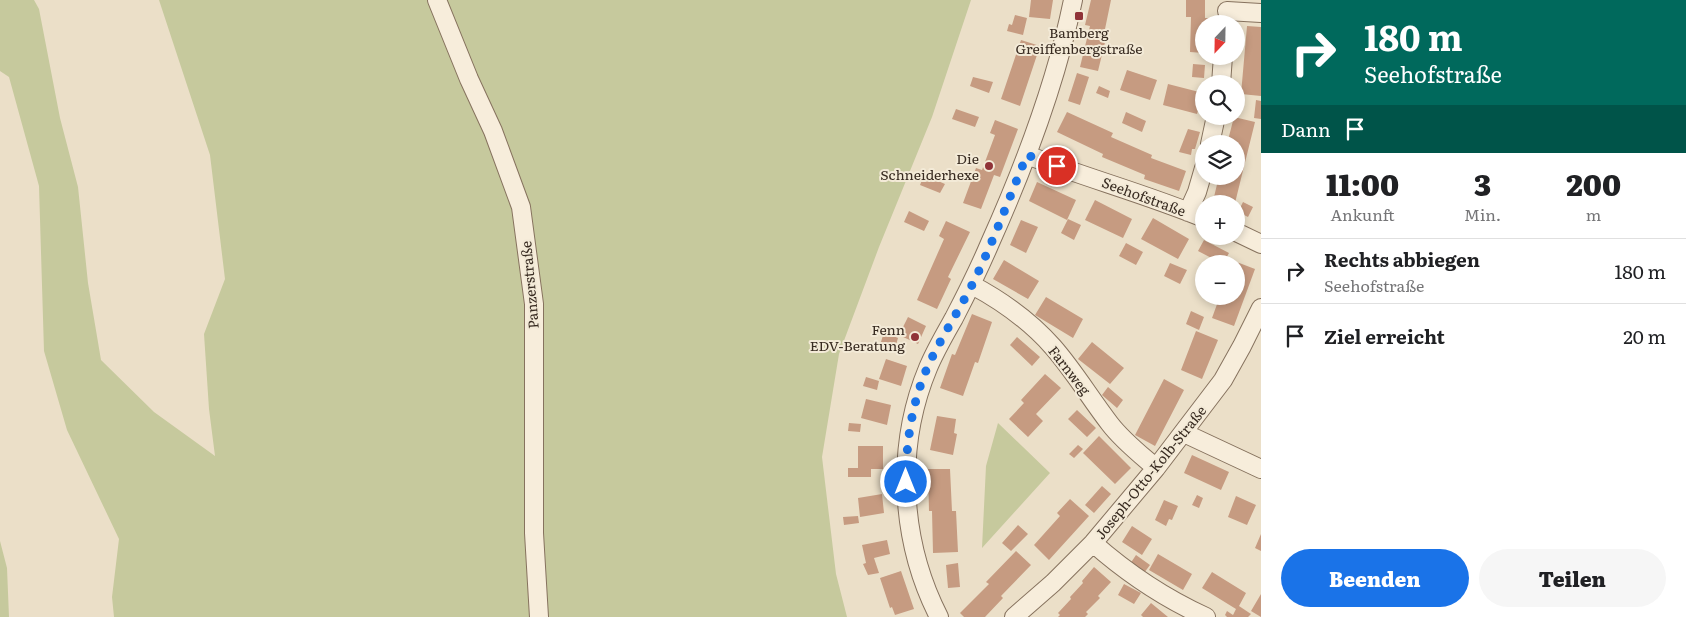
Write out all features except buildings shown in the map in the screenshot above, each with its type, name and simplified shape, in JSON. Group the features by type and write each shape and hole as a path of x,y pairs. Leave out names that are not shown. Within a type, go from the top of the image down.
{"street":[{"name":"Panzerstraße","path":"437,0 469,79 494,131 521,208 534,304 534,533 539,617"},
{"path":"939,617 926,588 915,551 908,505 906,457 910,428 928,366 972,285 1027,155 1056,66 1072,0"},
{"path":"1227,11 1261,13"},
{"name":"Seehofstraße","path":"1027,155 1128,189 1195,215"},
{"path":"1245,236 1261,244"},
{"name":"Farnweg","path":"972,285 1008,306 1034,327 1066,363 1110,424 1125,441 1156,468"},
{"name":"Joseph-Otto-Kolb-Straße","path":"1014,617 1093,543 1184,434 1223,380 1261,308"},
{"path":"1184,434 1261,469"},
{"path":"1093,543 1126,571 1148,586 1187,609 1206,617"}],"green space":[{"path":"0,0 34,0 39,9 60,118 78,187 88,283 101,360 154,412 215,456 209,409 204,334 225,279 210,155 159,0 971,0 932,117 879,247 839,354 822,457 836,574 847,617 114,617 112,597 119,539 67,430 44,351 39,186 9,77 0,71"},
{"path":"998,423 1050,473 982,548 986,466"},
{"path":"0,541 7,568 9,617 0,617"}],"place":[{"name":"Bamberg Greiffenbergstraße","path":"1079,16"},
{"name":"Die Schneiderhexe","path":"989,166"},
{"name":"Fenn EDV-Beratung","path":"915,337"}],"route":[{"path":"906,482 906,457 910,428 928,366 972,285 1027,155 1057,166"}]}
